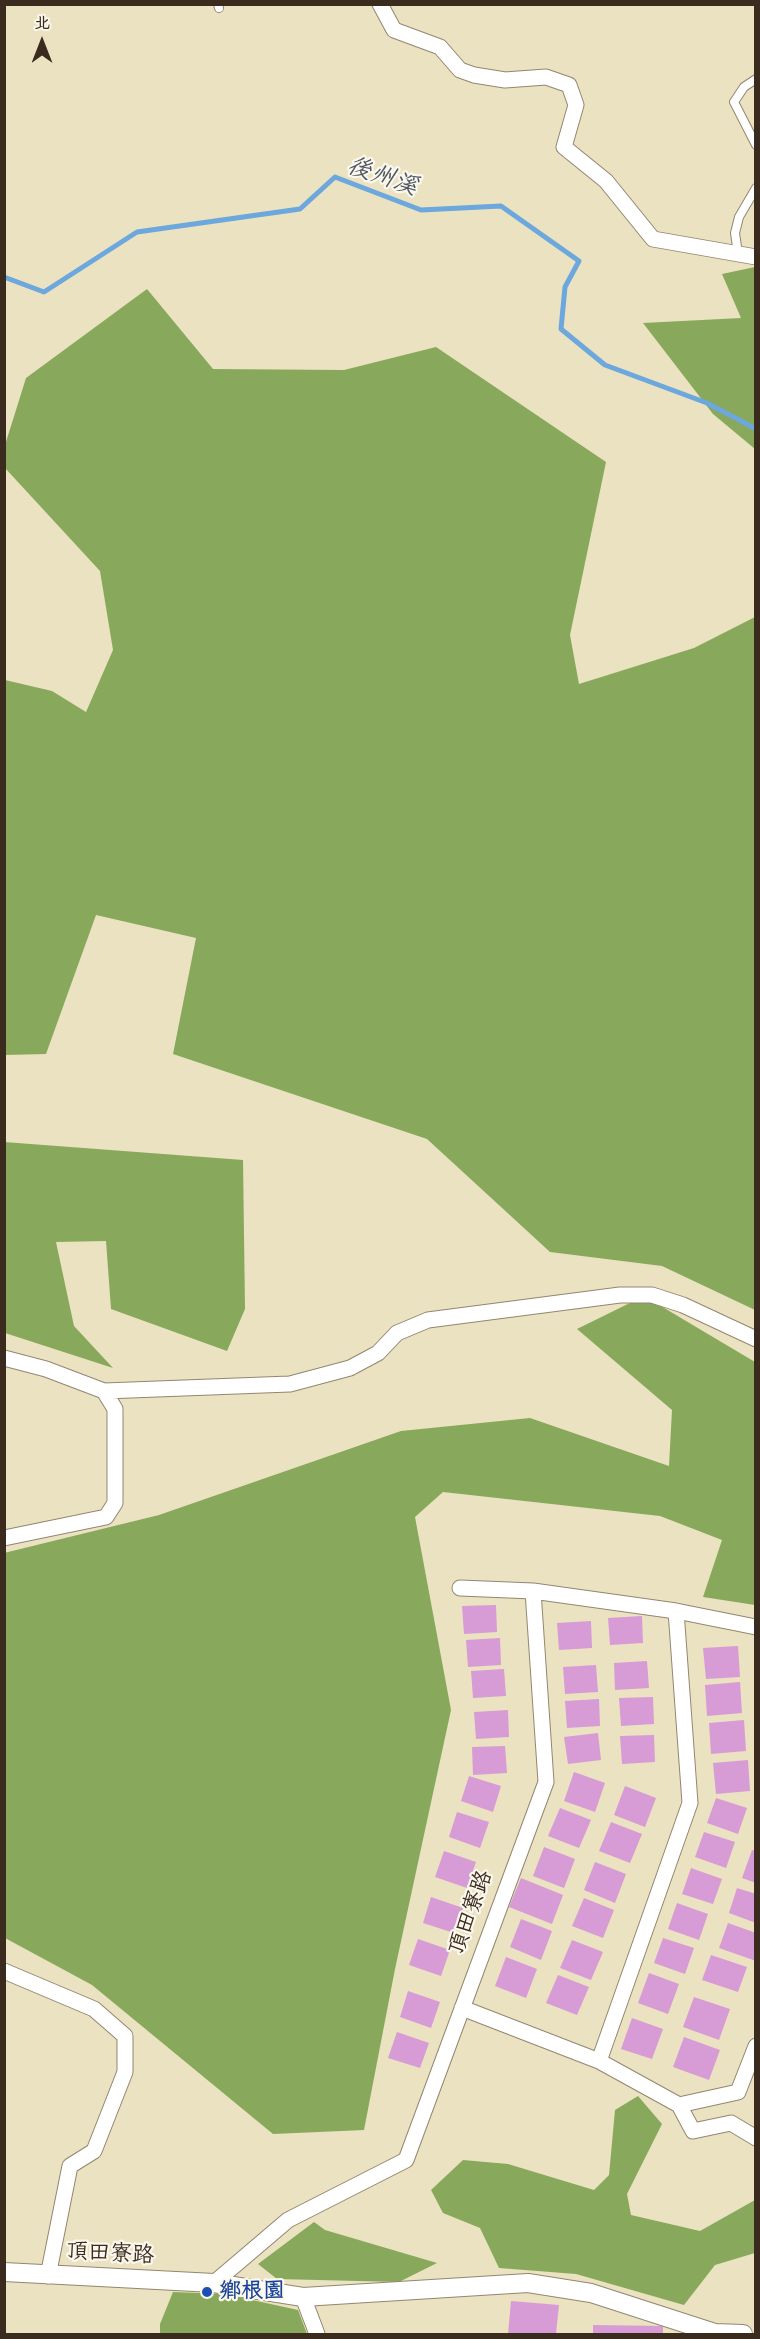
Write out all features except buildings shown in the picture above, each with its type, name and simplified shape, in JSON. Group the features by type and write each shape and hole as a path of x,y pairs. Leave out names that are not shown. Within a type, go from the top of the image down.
{"street":[{"path":"380,4 394,30 440,47 460,70 474,75 505,80 546,77 569,86 576,105 564,147 606,181 653,239 756,257"},
{"path":"4,1358 104,1391 290,1384 350,1368 378,1353 397,1333 428,1320 620,1295 652,1295 683,1305 756,1339"},
{"path":"4,1538 106,1517 115,1503 115,1409 104,1391"},
{"path":"460,1588 533,1591 676,1611 756,1627"},
{"name":"頂田寮路","path":"214,2283 288,2220 406,2160 546,1782 533,1591"},
{"path":"599,2061 690,1803 676,1611"},
{"path":"4,1971 94,2009 125,2036 125,2072 94,2151 70,2166 48,2276"},
{"path":"462,2008 599,2061 679,2105 693,2130 731,2123 756,2138"},
{"path":"679,2105 738,2092 756,2046"},
{"name":"頂田寮路","path":"4,2272 214,2283 303,2298 528,2283 591,2293 715,2333 744,2334"},
{"path":"303,2298 317,2334"}],"lane":[{"path":"756,80 744,87 734,102 756,145"},
{"path":"738,254 735,233 739,217 756,188"}],"green space":[{"path":"756,267 755,449 713,414 643,323 741,318 722,274"},
{"path":"147,289 213,369 344,370 436,347 606,462 570,635 579,684 694,648 755,617 755,1310 662,1266 550,1252 427,1139 173,1054 196,938 96,915 46,1054 5,1055 5,680 52,691 86,712 113,650 100,571 5,468 5,445 26,378"},
{"path":"4,1142 243,1160 245,1309 227,1351 111,1309 106,1241 56,1242 74,1326 113,1368 5,1333"},
{"path":"644,1296 755,1362 755,1605 703,1597 722,1540 660,1516 443,1492 415,1517 451,1710 395,1969 364,2130 273,2134 92,1985 5,1938 4,1553 159,1515 401,1431 530,1418 669,1466 672,1410 577,1329"},
{"path":"638,2096 662,2124 627,2194 631,2215 700,2231 755,2200 755,2253 715,2265 684,2305 576,2274 499,2268 480,2228 443,2213 431,2190 463,2160 508,2164 594,2190 609,2175 615,2110"},
{"path":"314,2222 325,2230 437,2263 399,2282 277,2279 258,2264"},
{"path":"173,2292 225,2294 298,2310 307,2334 160,2334 160,2324"}],"waterway":[{"name":"後州溪","path":"4,277 44,292 137,232 300,209 335,177 421,210 501,206 579,261 565,287 561,329 605,365 707,403 756,429"}],"place":[{"name":"鄉根園","path":"207,2292"}]}
